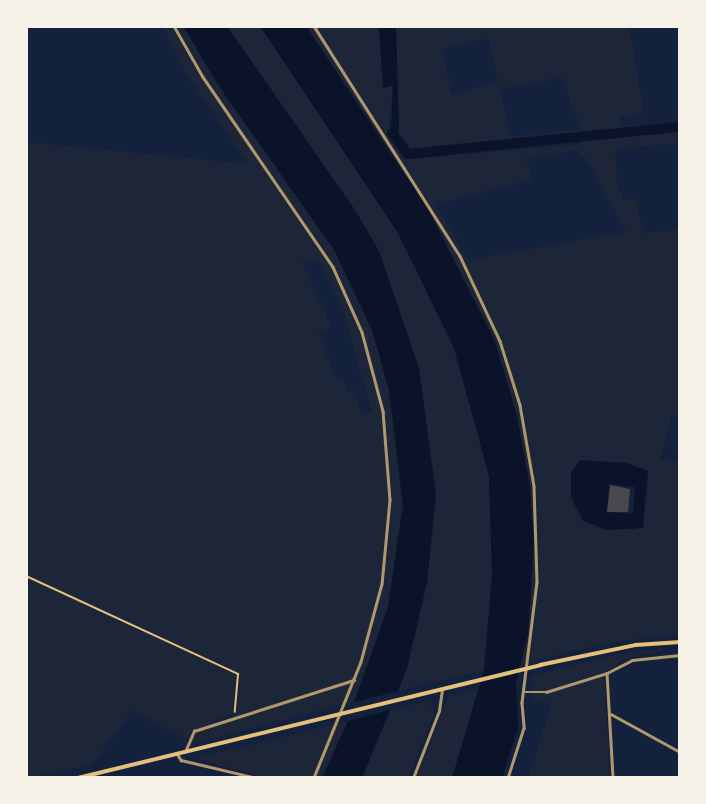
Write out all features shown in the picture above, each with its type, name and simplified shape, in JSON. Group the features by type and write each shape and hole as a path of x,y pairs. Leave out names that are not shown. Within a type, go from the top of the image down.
{"main road":[{"path":"78,778 540,665 627,646 680,642"}],"street":[{"path":"174,26 203,77 329,260 373,369 386,430 390,517 380,595 354,680 314,778"},
{"path":"314,26 450,238 491,318 512,377 530,452 538,530 535,614 524,692 524,728 508,778"},
{"path":"524,692 546,692 607,673 632,660 680,655"},
{"path":"607,673 613,778"},
{"path":"185,752 192,733 235,716 354,680"},
{"path":"413,778 439,711 442,689"},
{"path":"611,714 680,752"},
{"path":"177,754 181,760 257,778"}],"path":[{"path":"26,576 238,674 235,716"}],"shaded area":[{"path":"163,26 183,26 220,88 324,232 342,265 372,330 389,390 403,505 388,607 354,701 191,745 193,733 235,718 240,674 26,575 26,142 249,164 186,73","holes":["301,260 319,263 343,309 372,412 362,415 353,391 347,392 342,378 336,379 318,332 331,326"]},
{"path":"183,26 227,26 355,210 379,251 419,368 436,495 427,582 407,669 362,778 322,778 346,725 388,607 403,505 389,390 372,330 334,250 220,88"},
{"path":"227,26 260,26 398,233 454,348 489,476 492,575 484,670 399,691 427,582 436,495 419,368 379,251"},
{"path":"260,26 306,26 428,209 495,341 517,416 530,487 534,543 528,635 516,682 518,727 502,778 452,778 484,670 492,575 489,476 454,348 398,233"},
{"path":"306,26 379,26 383,87 393,86 388,131 411,159 581,144 581,133 410,149 399,132 396,26 629,26 644,114 620,117 621,126 680,123 680,143 615,149 617,184 623,200 636,198 642,233 680,230 680,417 672,416 660,459 680,461 680,635 617,641 519,664 528,635 531,593 530,487 517,416 495,341 428,209","holes":["489,38 498,82 451,95 443,49","562,77 581,130 510,137 500,89","578,151 589,163 626,232 468,260 436,204 531,180 526,157","615,462 648,471 648,491 635,531 571,497"]},
{"path":"379,26 396,26 399,132 391,128 393,86 383,88"},
{"path":"580,460 626,463 648,471 643,528 607,530 583,521 571,497 571,472","holes":["610,484 635,487 633,514 606,512"]},
{"path":"26,577 237,674 234,713 192,731 187,740 132,710 92,765 26,778"},
{"path":"670,648 625,659 604,673 610,778 528,778 550,709 547,703 533,702 532,675 621,654"},
{"path":"480,689 452,778 416,778 448,697"},
{"path":"427,701 435,712 408,778 362,778 390,710"},
{"path":"348,721 322,778 267,778 195,758"}],"pier":[{"path":"403,690 394,709 344,722 350,703"}],"building":[{"path":"610,485 630,489 628,512 607,512"}],"waterway":[{"path":"392,133 408,154 680,127"}]}
